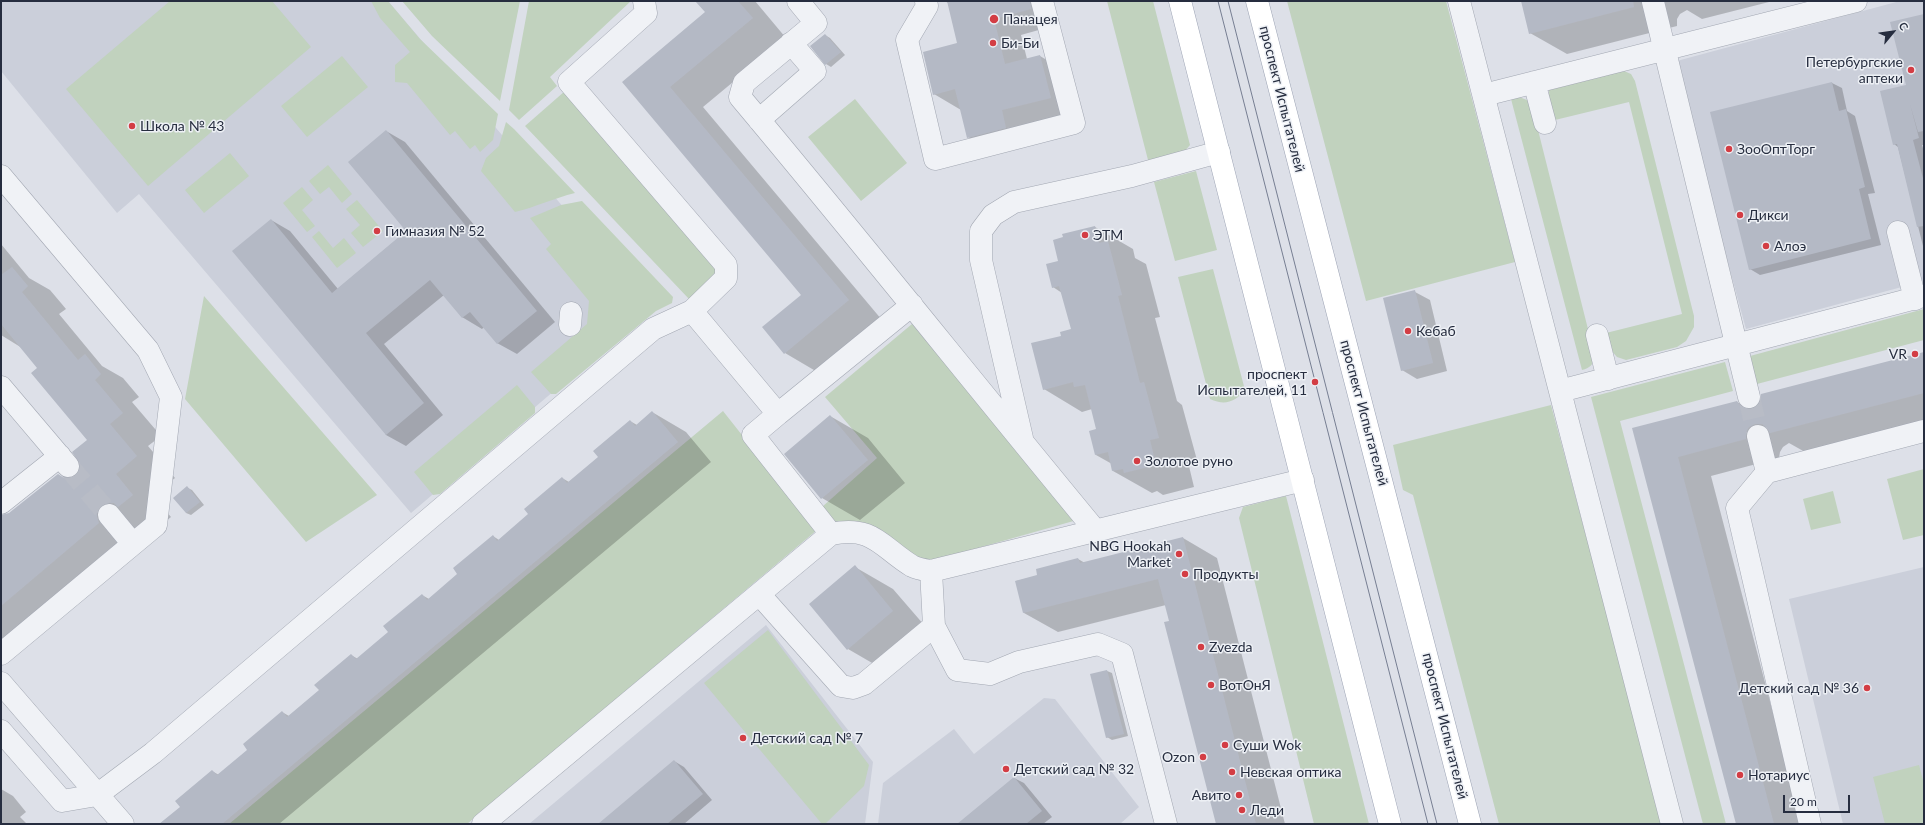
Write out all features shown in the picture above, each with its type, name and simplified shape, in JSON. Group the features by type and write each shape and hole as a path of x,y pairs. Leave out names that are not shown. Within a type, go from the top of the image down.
{"main road":[{"path":"1180,1 1390,824"},
{"name":"проспект Испытателей","path":"1257,1 1470,824"}],"street":[{"path":"1,731 62,801 97,794 154,753 653,329 692,311 726,278 726,265 569,82 646,13 644,1"},
{"path":"798,1 816,23 744,83 740,98 912,305 1095,530"},
{"path":"926,1 927,6 907,40 935,159 1074,123 1042,1"},
{"path":"1459,1 1672,824"},
{"path":"1484,95 1856,1"},
{"path":"1653,2 1749,398"},
{"path":"759,120 815,71 791,43"},
{"path":"1534,82 1545,123"},
{"path":"1024,444 981,260 981,231 993,215 1014,202 1132,176 1219,152"},
{"path":"1,176 148,350 171,397 156,525 1,654"},
{"path":"1560,391 1920,297 1898,232"},
{"path":"831,534 753,435 912,305"},
{"path":"692,311 778,414"},
{"path":"1597,335 1608,379"},
{"path":"1,387 64,461 1,503"},
{"path":"1810,824 1737,508 1767,472 1924,431"},
{"path":"1758,436 1767,472"},
{"path":"483,824 831,534 855,531 871,536 914,567 931,571 1303,480"},
{"path":"109,515 133,544"},
{"path":"931,571 934,626 958,670 990,674 1019,662 1098,644 1122,654 1166,824"},
{"path":"759,594 841,686 853,688 864,684 934,626"},
{"path":"1,683 123,824"}],"shaded area":[{"name":"Гимназия № 52","path":"1,1 388,1 650,309 411,513 139,194 117,213 1,71"},
{"path":"1900,1 1924,1 1924,281 1746,329 1673,62"},
{"name":"Детский сад № 36","path":"1924,567 1924,824 1843,824 1789,599"},
{"name":"Детский сад № 7","path":"766,625 873,762 865,824 529,824"},
{"name":"Детский сад № 32","path":"1044,698 1055,699 1139,807 1120,824 878,824 883,783 954,729 974,754"}],"green space":[{"path":"170,1 272,1 311,47 148,186 66,89"},
{"path":"371,1 388,1 420,39 498,114 493,140 480,152 475,145 470,149 455,131 450,135 407,83 395,82 395,65 410,52 380,18"},
{"path":"402,1 520,1 500,101 432,36"},
{"path":"529,1 631,1 550,77 557,86 519,120 509,110"},
{"path":"1107,1 1153,1 1190,145 1184,152 1148,160"},
{"path":"1287,1 1446,1 1515,262 1366,301"},
{"path":"342,56 368,87 307,137 281,106"},
{"path":"1624,71 1631,74 1635,81 1694,316 1694,327 1686,341 1677,347 1626,360 1617,357 1610,349 1606,333 1682,314 1629,102 1555,120 1549,96 1549,90"},
{"path":"565,91 716,268 715,273 689,299 525,126"},
{"path":"1519,97 1527,100 1533,110 1595,357 1591,366 1582,370 1511,99"},
{"path":"855,99 907,163 861,201 808,137"},
{"path":"506,122 575,193 515,212 481,171 486,158 499,146"},
{"path":"230,153 249,176 204,213 185,190"},
{"path":"328,165 352,194 342,203 329,187 320,194 309,181"},
{"path":"1196,171 1217,250 1175,261 1154,182"},
{"path":"302,187 313,200 302,210 315,226 307,232 283,203"},
{"path":"357,200 383,231 363,247 351,233 360,225 346,209"},
{"path":"582,201 673,297 672,303 656,311 556,394 551,394 531,372 587,324 589,301 546,249 551,244 530,218 561,205"},
{"path":"319,231 333,248 344,238 356,253 337,268 312,237"},
{"path":"1213,269 1245,390 1229,402 1220,402 1210,399 1178,277"},
{"path":"204,296 377,495 306,542 185,399"},
{"path":"1924,309 1924,340 1757,384 1750,356"},
{"path":"912,324 1077,520 932,561 916,559 836,524 822,507 877,458 825,397"},
{"path":"1725,362 1733,391 1620,421 1726,824 1703,824 1591,397"},
{"path":"517,385 535,407 535,413 440,494 433,495 414,472"},
{"path":"1551,405 1663,824 1499,824 1413,495 1403,490 1393,445"},
{"path":"723,411 817,530 467,824 229,824"},
{"path":"1924,469 1924,535 1903,540 1887,479"},
{"path":"1833,491 1841,523 1811,530 1803,499"},
{"path":"1286,496 1369,824 1314,824 1239,518 1243,507"},
{"path":"768,630 869,765 864,786 825,824 822,824 704,683"},
{"path":"1919,765 1924,784 1924,824 1885,824 1873,777"}],"building":[{"path":"695,1 738,1 753,18 670,87 849,300 784,354 762,327 801,295 622,82 705,12"},
{"path":"947,1 1030,1 1031,9 994,19 1005,64 1040,55 1051,98 1002,110 1006,128 967,138 955,89 933,95 923,52 957,43"},
{"path":"1521,1 1633,1 1634,7 1529,34"},
{"path":"1924,14 1924,131 1918,132 1910,104 1919,138 1913,140 1924,182 1924,226 1917,227 1897,144 1893,145 1880,91 1906,85 1890,22"},
{"path":"825,34 841,52 825,65 810,46"},
{"path":"1832,82 1839,111 1846,109 1865,187 1859,189 1871,239 1749,270 1710,112"},
{"path":"386,130 537,311 497,344 470,312 462,318 430,280 366,333 424,403 386,435 232,251 271,219 332,293 406,231 348,162"},
{"path":"1095,226 1099,243 1108,241 1122,295 1118,296 1140,383 1144,382 1159,438 1150,440 1156,465 1124,473 1123,469 1112,471 1108,452 1095,455 1089,431 1096,429 1085,385 1074,387 1073,382 1043,390 1031,343 1061,336 1060,332 1071,329 1059,286 1052,288 1046,264 1058,261 1053,240 1063,237 1062,234"},
{"path":"12,267 28,286 22,292 78,360 85,354 101,374 95,380 123,413 110,424 137,456 116,474 133,495 118,507 114,503 107,503 101,506 97,510 99,523 1,606 1,515 9,513 58,474 64,478 71,478 76,475 80,471 80,464 72,452 87,440 31,373 37,368 1,324 1,275"},
{"name":"Кебаб","path":"1415,290 1433,363 1401,371 1383,298"},
{"path":"1924,352 1924,393 1770,433 1762,424 1755,424 1749,427 1746,432 1746,439 1678,457 1774,824 1736,824 1632,428 1737,401 1740,406 1745,409 1752,409 1758,406 1761,401 1761,394"},
{"path":"652,411 678,442 222,824 159,824 180,807 175,801 212,770 217,775 247,750 243,744 282,711 287,717 319,690 314,685 351,654 356,659 388,632 383,626 422,594 427,600 457,574 453,568 493,535 497,541 528,514 524,509 562,477 567,483 598,457 593,451 630,420 635,426"},
{"path":"830,415 868,460 821,499 784,454"},
{"path":"187,486 200,502 186,513 173,498"},
{"path":"1183,537 1256,824 1216,824 1164,622 1169,621 1158,579 1023,613 1015,581 1037,575 1036,569 1078,558 1080,563"},
{"path":"855,565 893,611 847,650 809,604"},
{"path":"1107,670 1124,734 1106,738 1090,674"},
{"path":"674,760 703,794 667,824 598,824"},
{"path":"1014,777 1042,811 1026,824 957,824"}],"tunnel":[{"path":"1749,397 1758,436"},
{"path":"68,466 109,515"}],"tram line":[{"path":"1218,1 1428,824"},
{"path":"1228,1 1437,824"}],"place":[{"name":"Панацея","path":"994,19"},
{"name":"Би-Би","path":"993,43"},
{"name":"Петербургские аптеки","path":"1911,70"},
{"name":"Школа № 43","path":"132,126"},
{"name":"ЗооОптТорг","path":"1729,149"},
{"name":"Дикси","path":"1740,215"},
{"name":"Гимназия № 52","path":"377,231"},
{"name":"ЭТМ","path":"1085,235"},
{"name":"Алоэ","path":"1766,246"},
{"name":"Кебаб","path":"1408,331"},
{"name":"VR","path":"1915,354"},
{"name":"проспект Испытателей, 11","path":"1315,382"},
{"name":"Золотое руно","path":"1137,461"},
{"name":"NBG Hookah Market","path":"1179,554"},
{"name":"Продукты","path":"1185,574"},
{"name":"Zvezda","path":"1201,647"},
{"name":"ВотОнЯ","path":"1211,685"},
{"name":"Детский сад № 36","path":"1867,688"},
{"name":"Детский сад № 7","path":"743,738"},
{"name":"Суши Wok","path":"1225,745"},
{"name":"Ozon","path":"1203,757"},
{"name":"Детский сад № 32","path":"1006,769"},
{"name":"Невская оптика","path":"1232,772"},
{"name":"Нотариус","path":"1740,775"},
{"name":"Авито","path":"1239,795"},
{"name":"Леди","path":"1242,810"}]}
